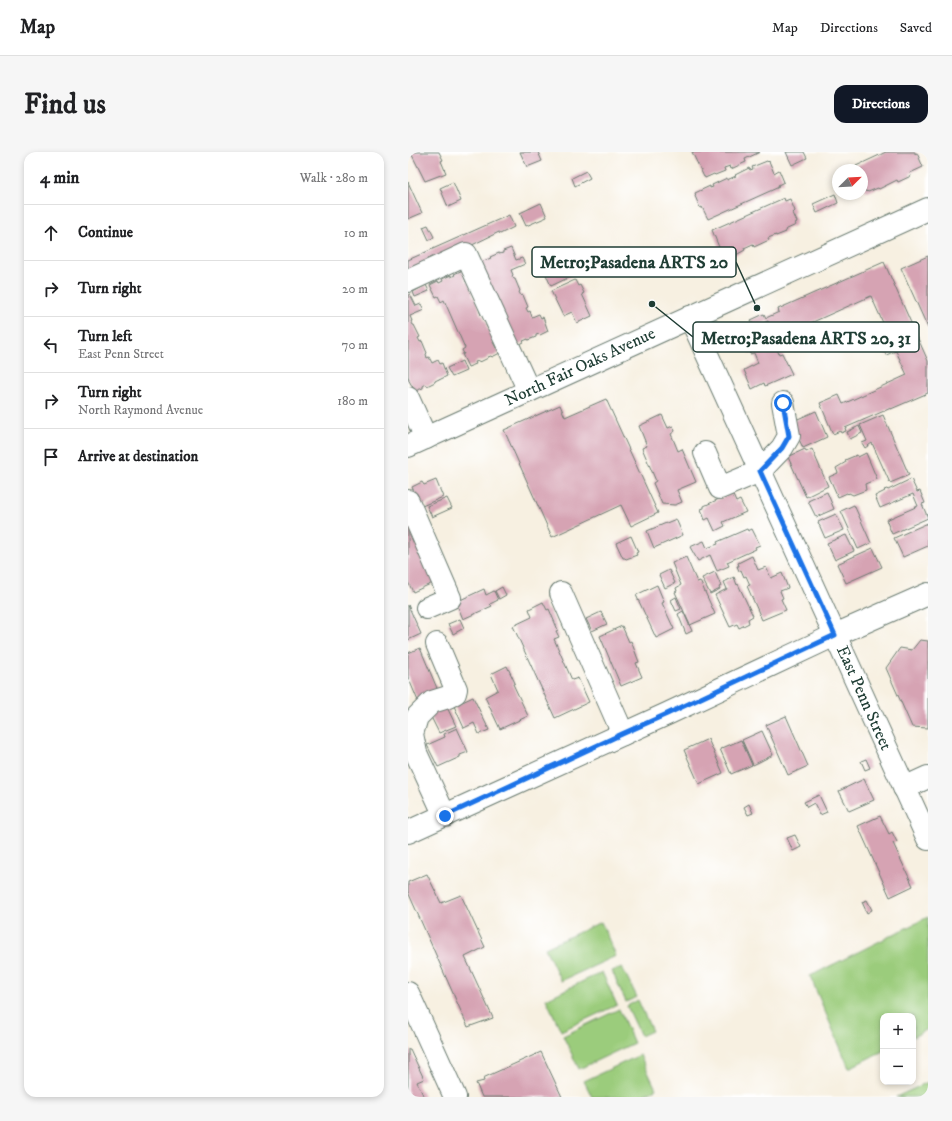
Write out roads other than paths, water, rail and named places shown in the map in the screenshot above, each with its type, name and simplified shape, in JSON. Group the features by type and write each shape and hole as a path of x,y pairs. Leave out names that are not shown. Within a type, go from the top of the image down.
{"street":[{"name":"North Fair Oaks Avenue","path":"417,442 928,209"},
{"path":"408,281 466,254 529,390"},
{"name":"East Penn Street","path":"690,317 928,839"},
{"path":"408,398 417,442"},
{"path":"705,453 720,488 760,471 782,448 789,436 783,403"},
{"path":"408,501 450,598 427,608"},
{"path":"561,593 622,734"},
{"path":"408,832 674,711 835,635 928,594"},
{"path":"437,644 456,689 455,693 432,702 417,717 412,734 416,753 445,816"},
{"path":"904,788 928,777"},
{"path":"408,993 455,1097"}],"place":[{"name":"Metro;Pasadena ARTS 20, 31","path":"652,304"},
{"name":"Metro;Pasadena ARTS 20","path":"757,308"}]}
